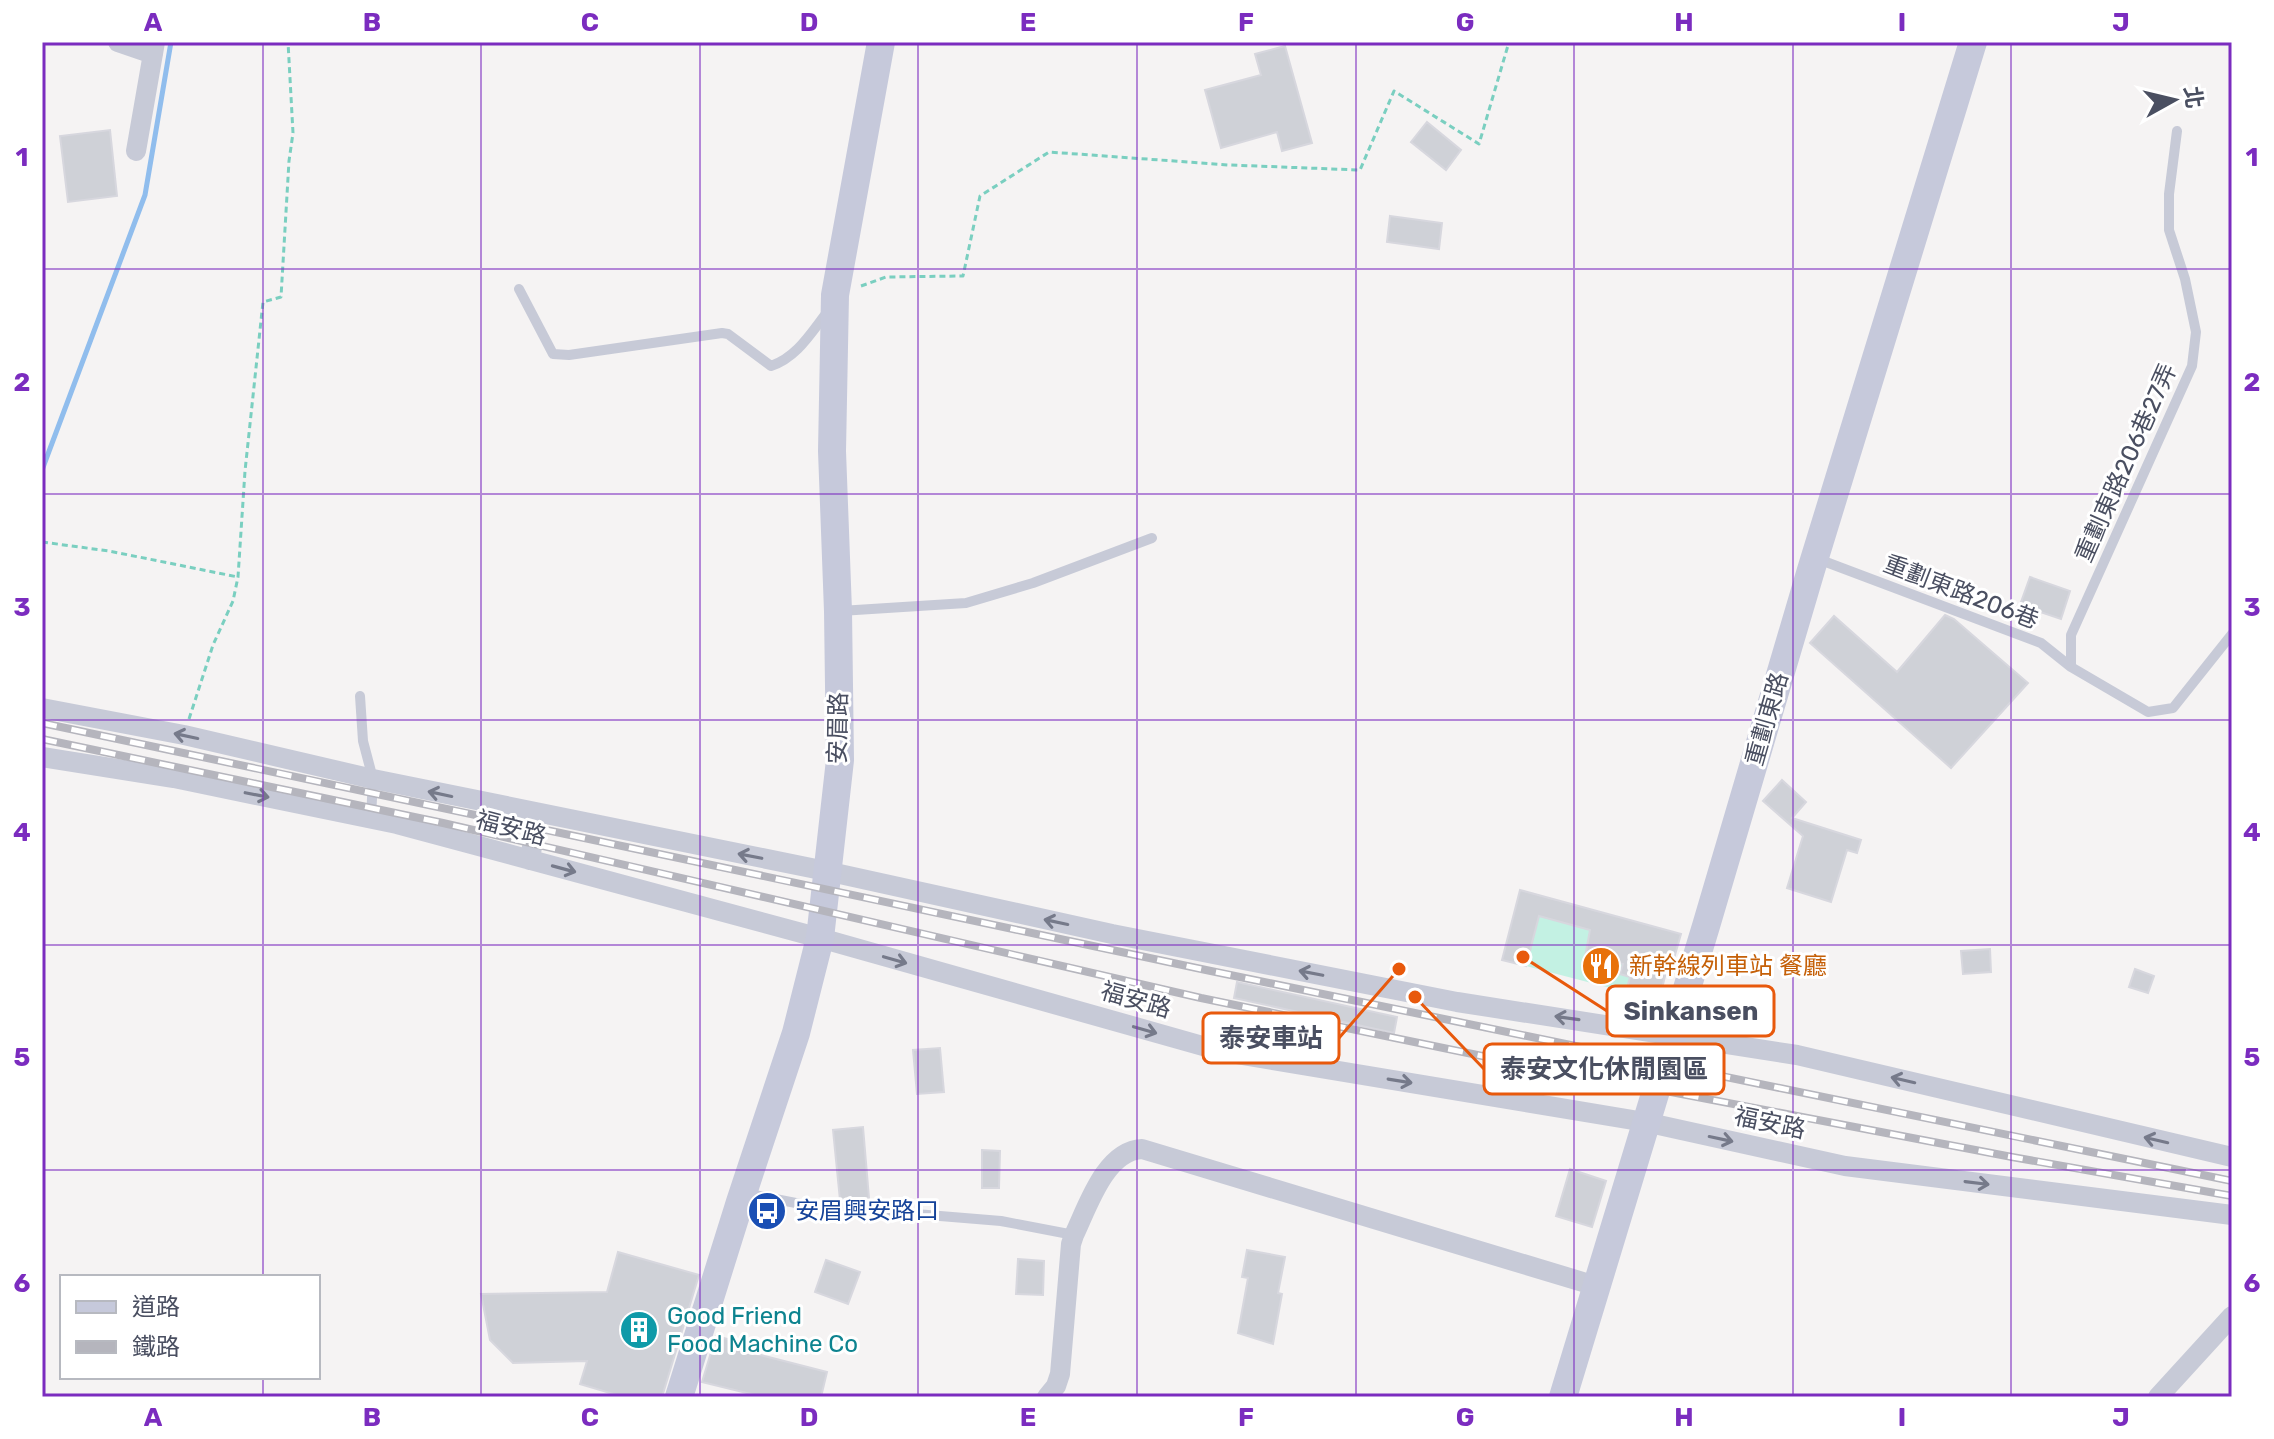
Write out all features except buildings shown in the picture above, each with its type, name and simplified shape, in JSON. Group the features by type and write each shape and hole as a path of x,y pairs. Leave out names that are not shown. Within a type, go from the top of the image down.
{"street":[{"path":"118,42 154,48 136,151"},
{"name":"安眉路","path":"679,1397 796,1033 820,938 840,760 832,451 835,298 881,42"},
{"name":"重劃東路","path":"1563,1397 1973,42"},
{"name":"福安路","path":"42,708 184,735 373,779 826,871 1112,934 1441,999 1797,1055 2232,1157"},
{"name":"福安路","path":"42,757 174,778 371,818 820,938 1224,1052 1645,1122 1845,1166 2232,1215"},
{"path":"530,860 537,814"},
{"path":"1047,1397 1056,1386 1060,1374 1074,1235 1101,1177 1121,1154 1130,1149 1142,1149 1596,1286"},
{"path":"2158,1397 2232,1316"}],"lane":[{"name":"重劃東路206巷27弄","path":"2071,667 2071,635 2192,366 2196,332 2185,279 2169,230 2169,194 2177,131"},
{"path":"519,289 553,354 569,355 722,333 728,334 771,366 785,361 797,350 835,298"},
{"path":"838,611 966,603 1033,583 1152,538"},
{"name":"重劃東路206巷","path":"1815,558 2041,643 2071,667 2148,712 2173,708 2232,634"},
{"path":"360,696 363,741 373,779 371,818"},
{"path":"743,1193 806,1205 1001,1221 1074,1235"}],"path":[{"path":"184,735 213,645 233,601 238,577 245,471 263,302 281,297 293,133 288,42"},
{"path":"835,298 886,277 963,276 980,196 1049,152 1229,165 1360,170 1394,91 1479,144 1509,42"},
{"path":"42,542 109,551 238,577"}],"green space":[{"path":"1539,916 1638,943 1624,957 1620,973 1630,977 1626,992 1526,966"}],"waterway":[{"path":"42,470 145,195 171,42"}],"railway":[{"path":"42,723 1206,970 2232,1181"},
{"path":"42,739 443,823 1201,998 1487,1057 2232,1196"}],"place":[{"name":"Sinkansen","path":"1523,957"},
{"name":"新幹線列車站 餐廳","path":"1601,966"},
{"name":"泰安車站","path":"1399,969"},
{"name":"泰安文化休閒園區","path":"1415,997"},
{"name":"安眉興安路口","path":"767,1211"},
{"name":"Good Friend Food Machine Co","path":"639,1330"}]}
